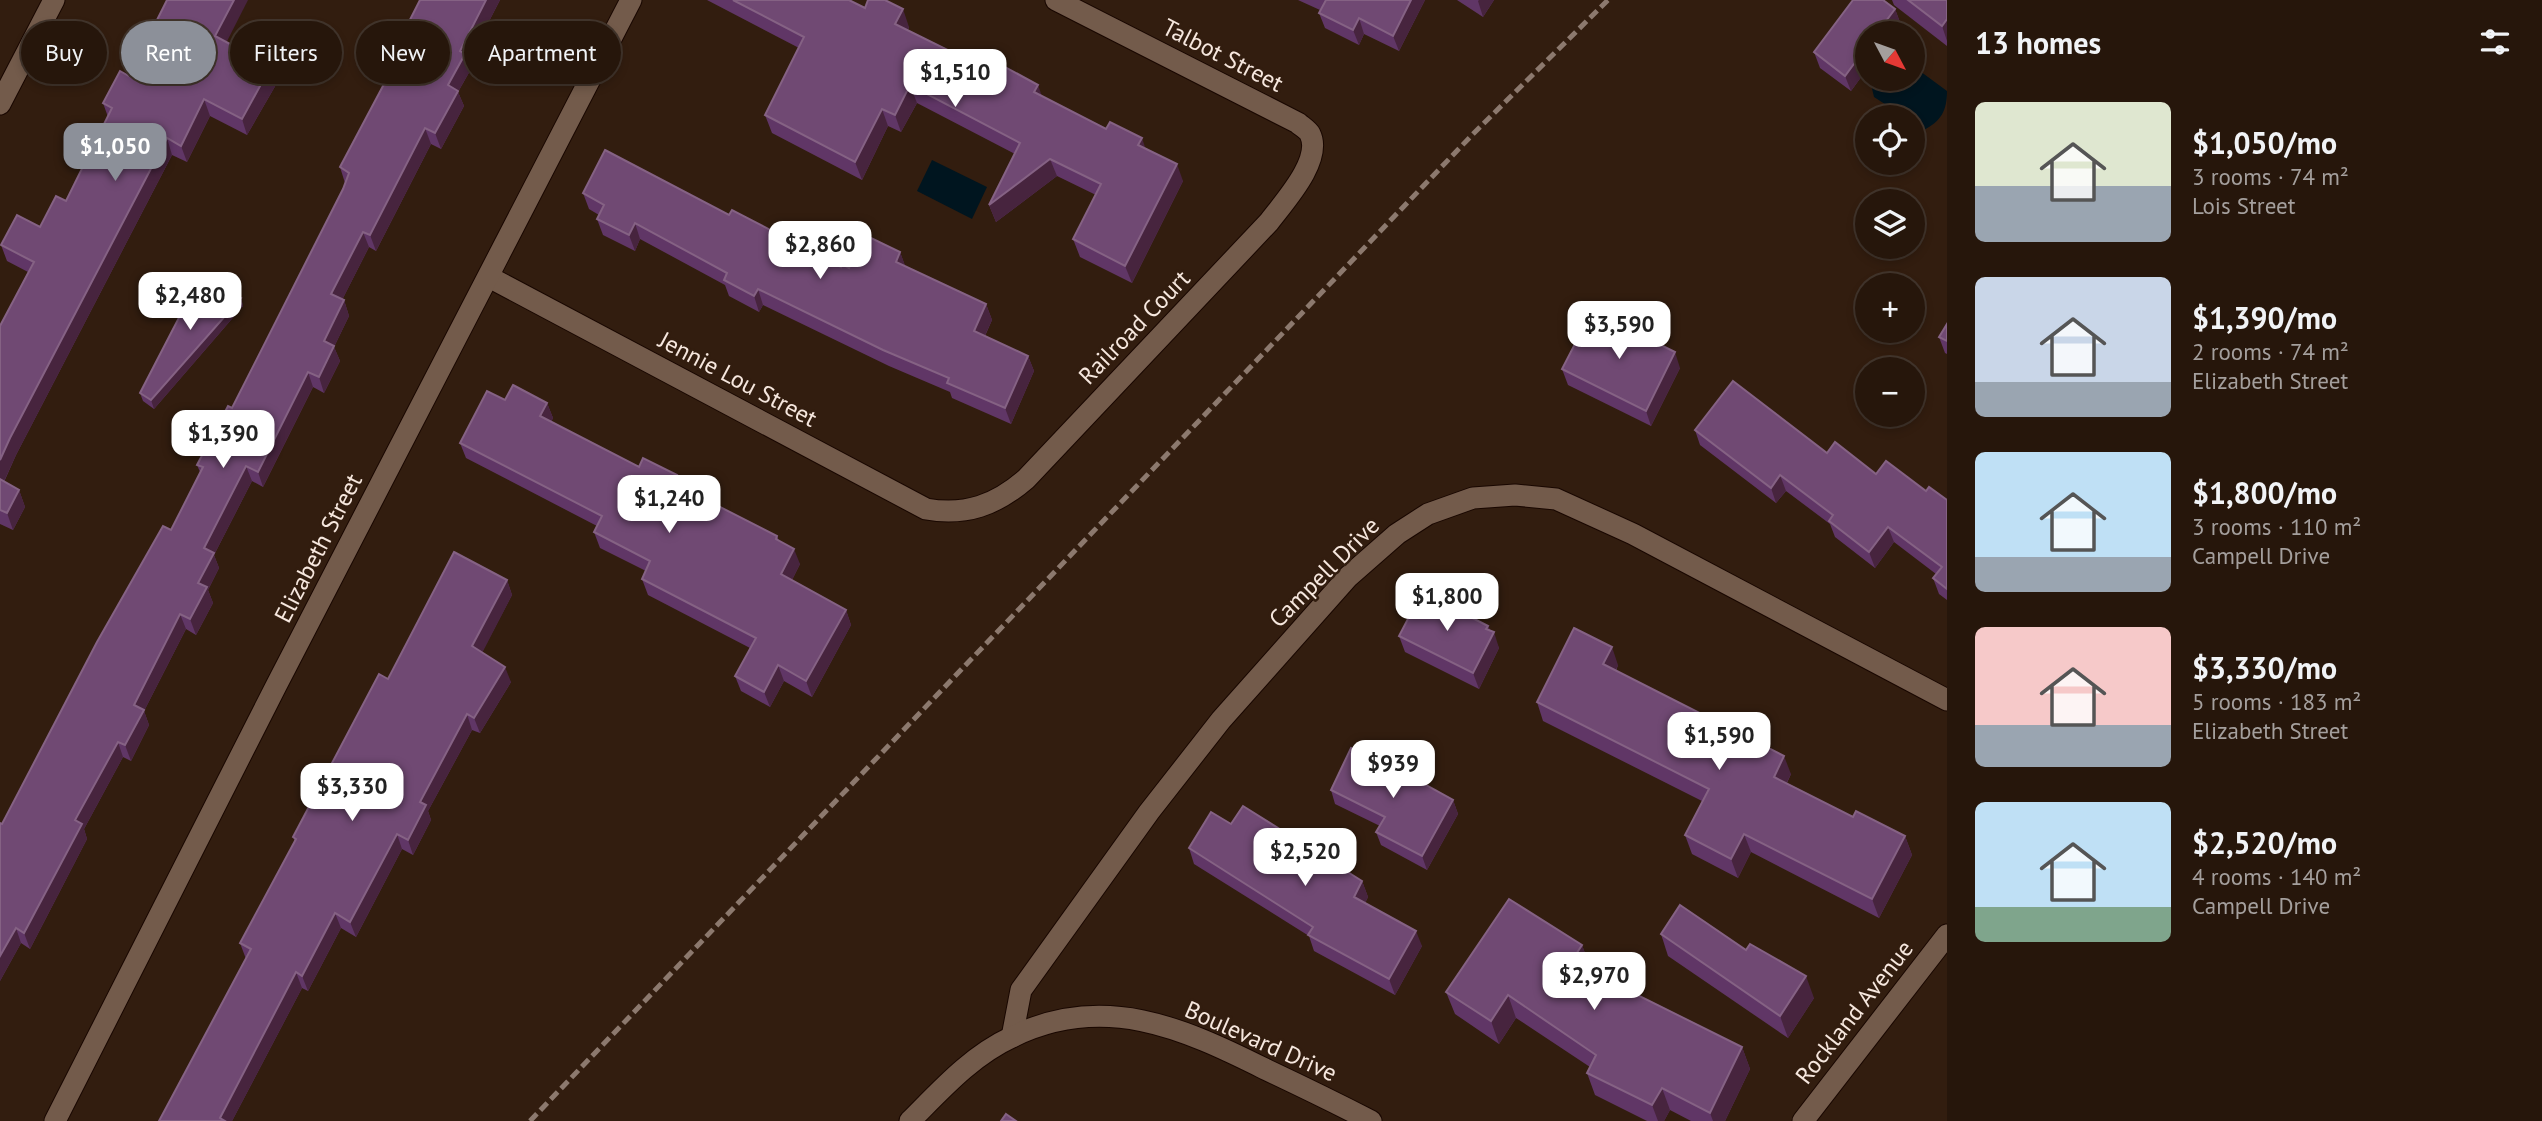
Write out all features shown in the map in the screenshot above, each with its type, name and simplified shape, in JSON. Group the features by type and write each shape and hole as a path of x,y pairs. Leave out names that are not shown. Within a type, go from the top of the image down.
{"street":[{"path":"0,104 54,0"},
{"name":"Elizabeth Street","path":"55,1121 276,686 631,0"},
{"name":"Talbot Street","path":"1056,0 1298,122 1310,134 1313,152"},
{"name":"Railroad Court","path":"967,511 1003,499 1026,479 1269,222 1304,174 1313,152"},
{"name":"Jennie Lou Street","path":"489,277 926,509 947,513 967,511"},
{"name":"Campell Drive","path":"1012,1037 1021,990 1149,812 1221,720 1348,577 1387,543 1428,514 1473,498 1515,495 1556,499 1633,534 1947,700"},
{"name":"Rockland Avenue","path":"1802,1121 1947,934"},
{"name":"Boulevard Drive","path":"910,1121 963,1068 1012,1037 1056,1021 1099,1015 1141,1019 1197,1035 1371,1121"}],"water":[{"path":"1925,75 1947,91 1942,115 1925,129 1925,105 1886,105 1874,97 1873,91 1925,91"},
{"path":"932,160 987,187 972,219 917,191"}],"building":[{"path":"167,0 234,0 216,34 216,21 156,21"},
{"path":"420,0 486,0 475,21 464,21 464,43 460,51 464,56 450,81 450,21 409,21"},
{"path":"733,0 849,0 865,8 868,0 885,0 903,9 895,24 1000,76 1005,67 1038,85 1034,92 1106,129 1110,122 1142,138 1138,145 1177,164 1125,266 1073,239 1101,184 1050,159 989,205 1020,143 910,85 895,115 882,109 855,162 765,115 804,37"},
{"path":"1326,0 1411,0 1393,36 1359,18 1353,30 1319,13"},
{"path":"1853,0 1883,0 1895,9 1886,21 1855,21 1855,62 1845,76 1814,52"},
{"path":"1908,0 1947,0 1947,19 1942,26"},
{"path":"216,37 230,44 230,84 261,84 242,119 204,99 181,146 167,138 0,460 0,326 34,262 1,245 17,215 40,227 56,196 66,201 112,108 103,103 120,71 121,84 216,84"},
{"path":"384,84 449,84 458,91 435,133 425,128 370,235 363,232 331,294 344,300 324,341 334,346 319,377 308,372 258,472 246,466 204,548 214,553 198,583 207,587 190,619 180,614 134,705 144,710 125,745 118,742 75,820 82,824 24,933 16,928 0,956 0,823 2,824 97,642 163,526 171,530 203,467 197,465 228,406 232,408 343,189 349,173 340,167"},
{"path":"605,150 729,215 732,210 841,267 842,264 849,268 865,235 900,252 896,262 986,304 974,331 1028,356 1005,408 947,383 949,378 883,350 758,289 754,296 724,280 727,273 635,223 629,235 597,219 604,205 583,193"},
{"path":"200,277 241,298 151,400 140,393"},
{"path":"1592,311 1675,352 1646,411 1562,369"},
{"path":"1947,324 1947,341 1939,337"},
{"path":"1733,381 1827,453 1835,442 1876,474 1886,461 1926,491 1929,487 1947,500 1947,589 1933,578 1942,567 1888,527 1869,552 1829,521 1833,515 1780,475 1771,488 1695,430"},
{"path":"513,385 547,403 540,416 639,467 643,458 677,475 673,483 777,536 776,539 794,549 781,574 846,610 806,681 778,665 764,692 735,676 756,638 642,579 650,561 594,532 602,516 460,443 487,391 505,400"},
{"path":"0,479 19,490 7,513 0,510"},
{"path":"454,552 507,580 472,646 505,667 474,718 467,714 420,802 426,805 408,840 397,834 350,922 335,913 302,976 296,972 220,1118 225,1121 159,1121 251,949 240,943 296,839 293,837 379,674 388,679"},
{"path":"1422,592 1488,626 1486,629 1494,632 1473,673 1399,636"},
{"path":"1574,628 1612,647 1603,664 1784,756 1774,777 1853,817 1856,811 1905,836 1872,899 1744,834 1731,859 1685,835 1709,789 1537,702"},
{"path":"1351,748 1369,757 1370,754 1453,800 1422,856 1376,832 1385,817 1331,790"},
{"path":"1243,806 1362,881 1354,897 1416,931 1389,979 1308,935 1313,927 1189,848 1211,812 1231,824"},
{"path":"1509,899 1582,945 1571,962 1742,1047 1710,1113 1662,1088 1652,1105 1587,1073 1596,1055 1508,995 1491,1021 1446,992"},
{"path":"1680,905 1746,950 1750,944 1806,976 1780,1016 1661,934"},
{"path":"1006,1114 1016,1121 1001,1121"}],"railway":[{"path":"530,1121 1473,134 1608,0"}]}
